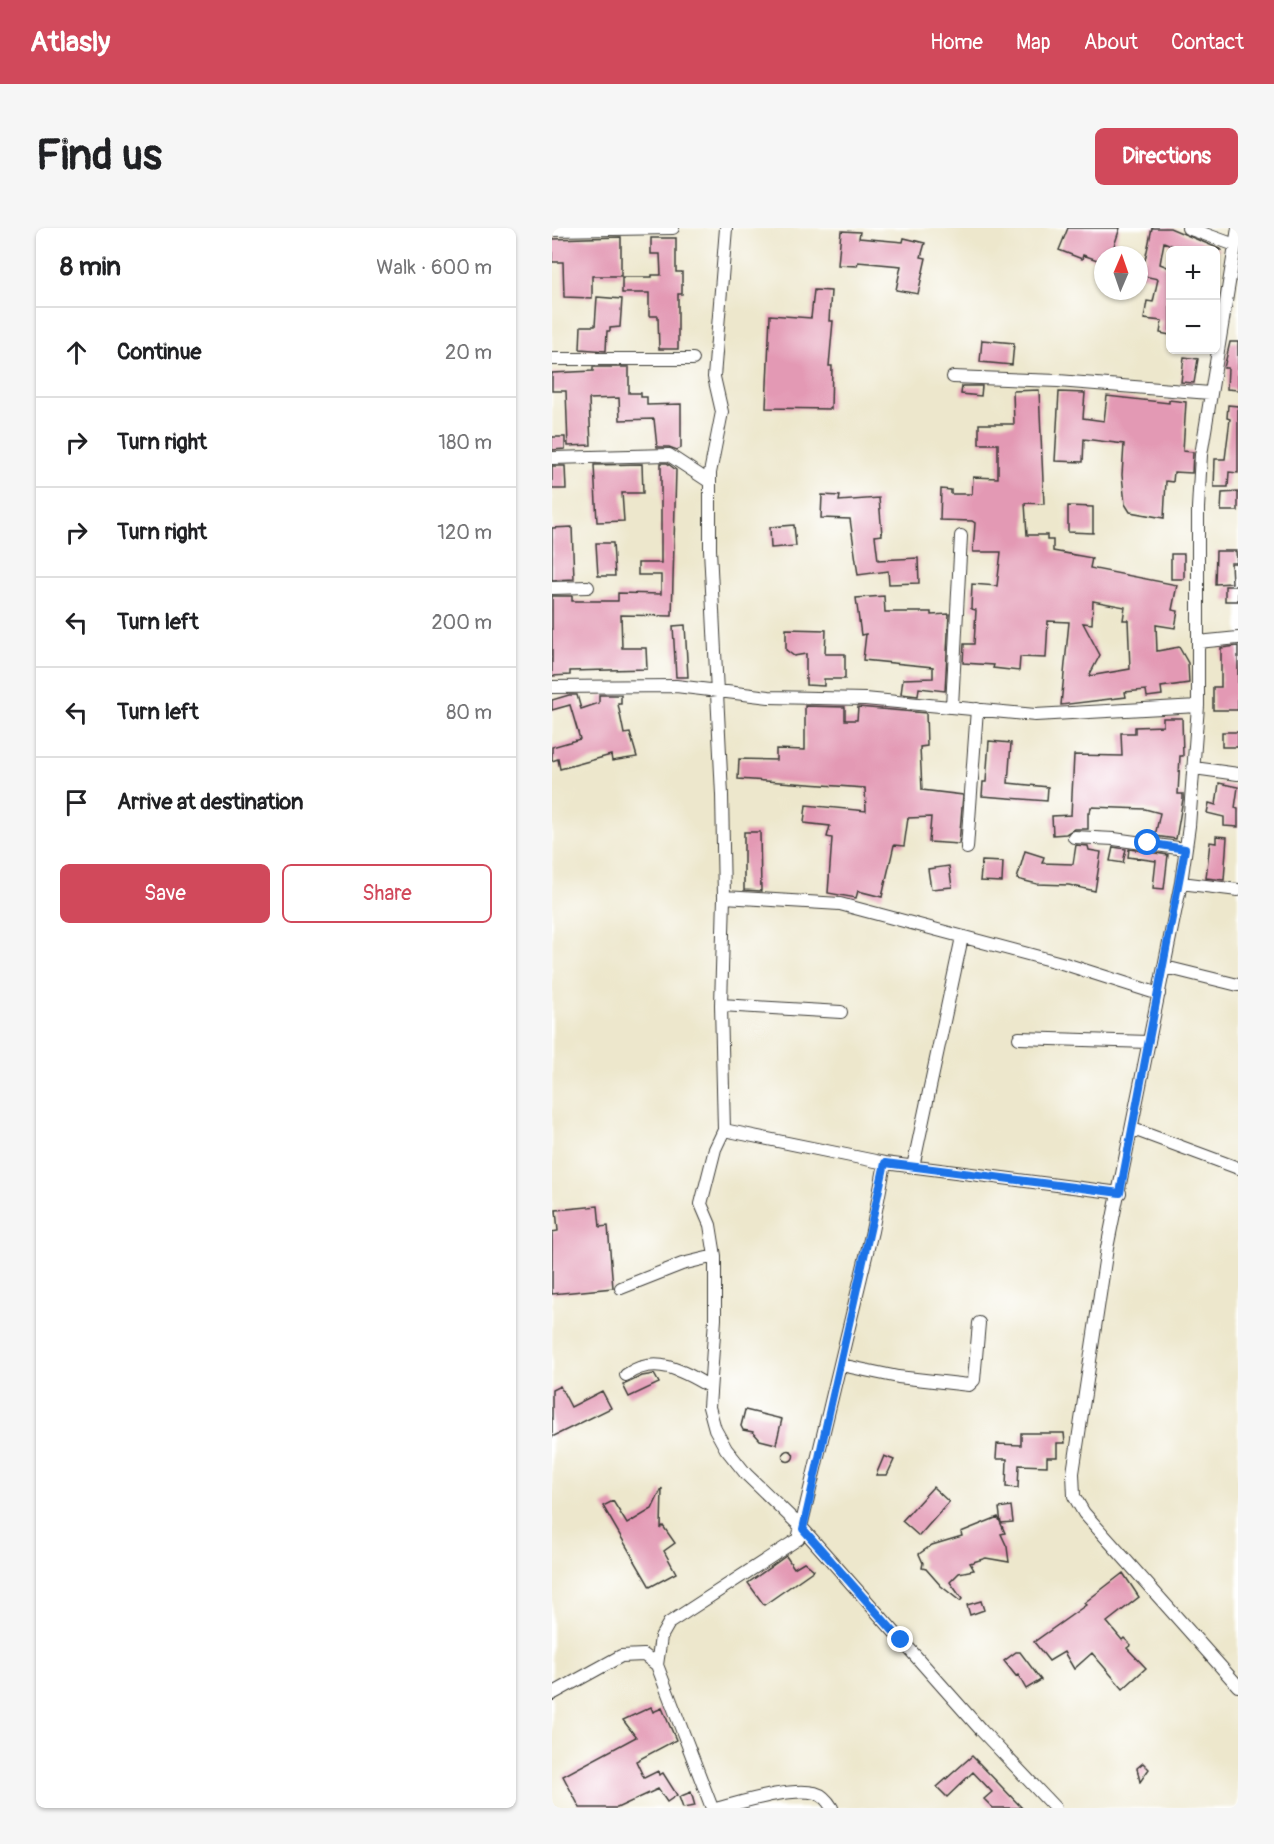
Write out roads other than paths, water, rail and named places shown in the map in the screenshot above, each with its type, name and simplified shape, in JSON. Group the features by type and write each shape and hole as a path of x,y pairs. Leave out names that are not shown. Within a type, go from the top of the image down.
{"street":[{"path":"552,230 673,228"},
{"path":"726,228 714,377 721,401 722,424 710,482 715,690 722,795 724,897 721,1005 724,1130 715,1149 701,1204 710,1226 715,1256 715,1319 709,1407 715,1429 726,1449 746,1474 803,1529 1055,1808"},
{"path":"1188,228 1235,245"},
{"path":"1238,228 1210,393 1197,508 1198,706 1194,768 1181,883 1133,1129 1107,1248 1074,1451 1074,1496 1084,1513 1238,1686"},
{"path":"552,359 693,358"},
{"path":"953,377 1058,381 1210,393"},
{"path":"552,458 669,455 679,459 710,482"},
{"path":"952,706 961,536"},
{"path":"552,588 588,588"},
{"path":"1198,642 1238,638"},
{"path":"552,687 577,689 630,685 715,690 769,697 865,699 1035,715 1198,706"},
{"path":"967,848 977,709"},
{"path":"1194,768 1238,774"},
{"path":"1074,837 1114,839 1185,849"},
{"path":"1181,883 1238,890"},
{"path":"724,897 840,904 1065,964 1159,994"},
{"path":"913,1167 962,937"},
{"path":"1165,967 1238,985"},
{"path":"721,1005 841,1012"},
{"path":"1020,1038 1149,1042"},
{"path":"1133,1129 1238,1168"},
{"path":"724,1130 885,1163 1120,1193"},
{"path":"657,1665 662,1637 669,1623 794,1545 803,1529 885,1163"},
{"path":"621,1288 682,1264 715,1256"},
{"path":"841,1365 898,1377 969,1385 974,1380 979,1323"},
{"path":"626,1375 635,1369 658,1364 694,1377 710,1387"},
{"path":"552,1694 621,1656 644,1654 657,1665 712,1808"},
{"path":"719,1808 787,1794 813,1792 822,1796 832,1808"}]}
